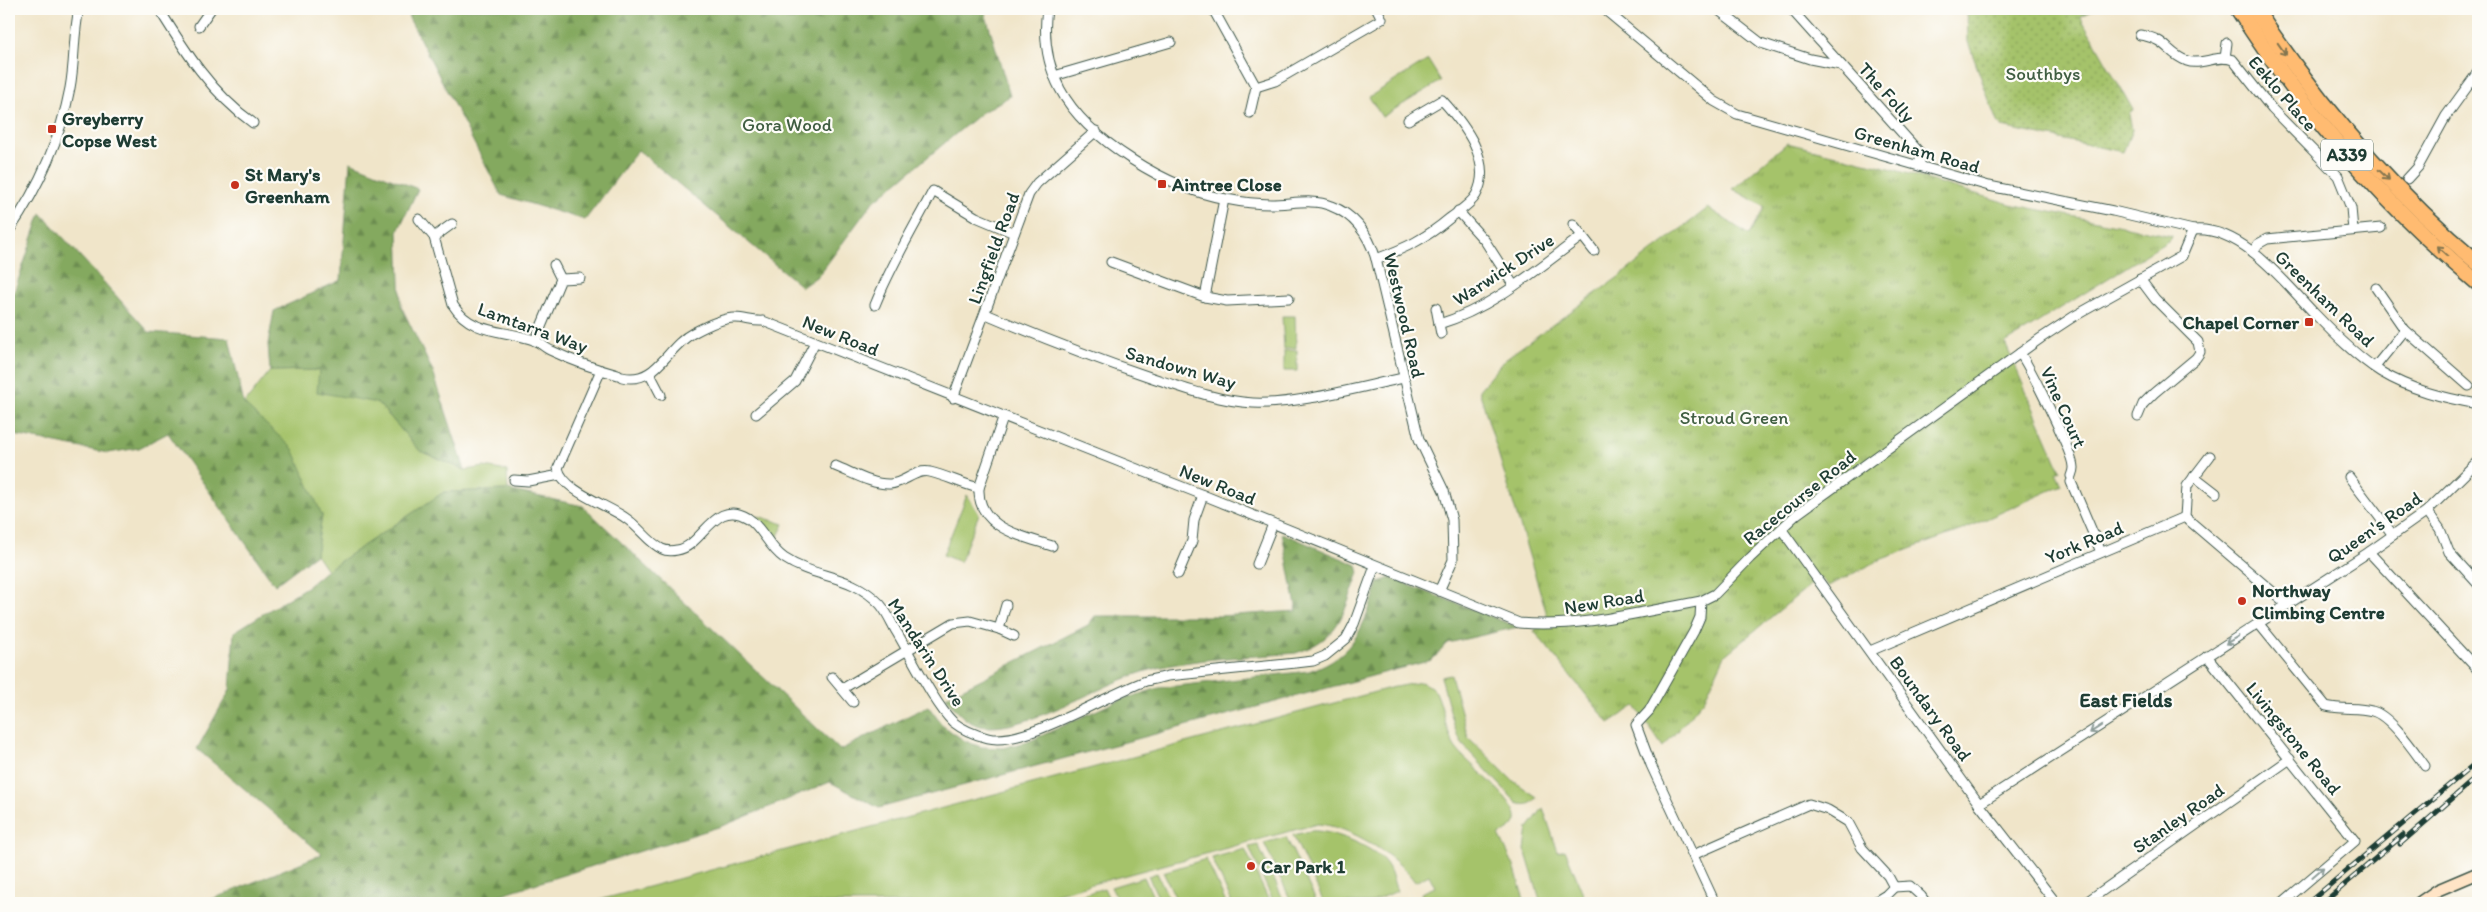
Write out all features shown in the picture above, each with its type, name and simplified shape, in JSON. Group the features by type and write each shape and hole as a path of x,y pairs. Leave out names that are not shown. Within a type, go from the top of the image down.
{"highway":[{"name":"A339","path":"2238,9 2274,65 2341,149 2407,219 2478,283"},
{"name":"A339","path":"2255,9 2306,82 2377,169 2431,222 2478,263"}],"main road":[{"path":"2419,903 2438,890 2478,873"}],"street":[{"path":"9,230 28,203 50,156 70,88 74,32 79,9"},
{"path":"159,9 196,68 236,111 253,123"},
{"path":"199,26 211,9"},
{"name":"Westwood Road","path":"1046,9 1044,39 1054,76 1071,105 1096,131 1128,157 1180,186 1224,199 1271,204 1295,202 1330,205 1342,211 1358,224 1371,244 1376,259 1419,440 1444,491 1452,520 1453,560 1439,591"},
{"path":"1213,9 1256,87 1250,113"},
{"path":"1256,87 1275,80 1382,19 1377,9"},
{"name":"Greenham Road","path":"1604,9 1714,101 1737,114 2012,192 2113,211 2193,230 2204,229 2222,235 2253,252 2346,345 2375,367 2414,388 2478,404"},
{"path":"1612,16 1619,9"},
{"name":"The Folly","path":"1717,9 1761,43 1810,59 1841,65"},
{"name":"The Folly","path":"1791,9 1920,153 1920,166"},
{"name":"Eeklo Place","path":"2140,36 2162,42 2178,56 2187,60 2225,58 2233,60 2272,110 2338,176 2350,208 2353,230"},
{"path":"1054,76 1171,42"},
{"name":"Eeklo Place","path":"2225,58 2227,42"},
{"path":"2407,179 2418,167 2446,116 2478,72"},
{"path":"1376,259 1415,244 1475,196 1481,181 1482,164 1478,152 1453,112 1442,100 1408,120"},
{"name":"Lingfield Road","path":"953,398 986,314 1026,200 1037,183 1096,131"},
{"path":"875,304 890,269 905,246 933,191 936,181"},
{"path":"933,191 976,217 1014,233"},
{"path":"1205,297 1224,199"},
{"path":"1458,211 1485,241 1514,286"},
{"name":"Lamtarra Way","path":"419,219 434,237 447,287 459,315 480,328 535,341 553,352 620,376 637,378 650,374"},
{"path":"434,237 452,224"},
{"name":"Warwick Drive","path":"1573,224 1594,250"},
{"name":"Greenham Road","path":"2253,252 2258,244 2267,239 2381,228"},
{"name":"Racecourse Road","path":"1701,601 1712,597 1797,514 2020,353 2073,317 2182,256 2193,230"},
{"name":"Warwick Drive","path":"1439,324 1459,318 1514,286 1582,236"},
{"path":"1111,262 1205,297 1227,301 1289,298"},
{"path":"554,266 561,279"},
{"path":"561,279 580,278"},
{"path":"535,341 561,279"},
{"path":"2138,416 2142,404 2196,358 2200,352 2198,342 2154,299 2140,280"},
{"name":"Greenham Road","path":"2376,288 2405,330 2469,386"},
{"name":"Warwick Drive","path":"1436,308 1441,334"},
{"name":"Sandown Way","path":"986,314 1124,368 1194,391 1232,400 1254,403 1284,401 1403,378"},
{"name":"New Road","path":"650,374 659,367 681,340 730,318 763,322 1202,495 1519,623 1551,626 1586,622 1701,601"},
{"name":"Greenham Road","path":"2375,367 2405,330"},
{"path":"756,414 795,382 815,342"},
{"name":"Vine Court","path":"2020,353 2031,370 2074,467 2071,479 2101,552"},
{"path":"514,480 528,481 560,474 560,463 601,370"},
{"path":"650,374 661,394"},
{"path":"1004,418 979,488 978,497 983,508 996,524 1052,546"},
{"path":"2210,456 2187,486 2185,517 2288,605"},
{"name":"Queen's Road","path":"1979,804 2369,552 2427,511 2478,461"},
{"path":"835,466 879,483 897,482 914,474 930,472 979,488"},
{"name":"Mandarin Drive","path":"560,474 568,483 588,497 626,518 662,550 680,550 689,545 715,519 739,514 746,517 757,527 768,544 784,558 809,569 847,581 880,604 943,710 953,722 962,728 990,739 1026,734 1146,681 1168,676 1313,661 1325,656 1346,639 1354,624 1375,566"},
{"path":"2194,476 2216,493"},
{"path":"2349,476 2393,535"},
{"path":"1178,574 1192,541 1194,520 1202,495"},
{"path":"2427,511 2440,529 2449,552 2478,584"},
{"name":"York Road","path":"1870,651 2185,517"},
{"path":"1257,564 1273,524"},
{"name":"Boundary Road","path":"1782,530 1979,804 2056,903"},
{"path":"2369,552 2478,670"},
{"path":"1701,601 1700,617 1694,631 1649,711 1636,726 1651,765 1715,903"},
{"path":"999,629 1006,605"},
{"path":"842,689 945,627 961,621 999,629 1014,636"},
{"path":"2259,624 2326,706 2341,710 2372,711 2385,718 2426,766"},
{"name":"Livingstone Road","path":"2207,656 2355,841 2282,903"},
{"path":"832,677 853,702"},
{"name":"Stanley Road","path":"2085,903 2290,760"},
{"path":"1693,855 1809,804 1828,810 1848,822 1862,848 1888,876 1894,887"},
{"path":"1872,903 1886,895 1894,887 1910,886 1922,896 1926,903"}],"green space":[{"name":"Gora Wood","path":"408,9 984,9 1010,96 981,113 872,203 819,275 802,287 638,150 585,220 501,195 409,18"},
{"name":"Southbys","path":"1967,9 2096,9 2080,16 2133,110 2129,113 2132,130 2123,152 2002,127 1997,122 1968,42"},
{"path":"1428,60 1441,81 1382,117 1369,97"},
{"name":"Stroud Green","path":"1787,143 1889,168 2010,204 2172,236 2171,239 2005,343 2060,470 2056,472 2062,485 1962,530 1882,559 1828,586 1820,577 1725,655 1704,700 1663,747 1635,706 1609,723 1534,631 1548,618 1479,390 1505,359 1620,276 1708,208 1749,235 1765,207 1733,189"},
{"path":"350,162 418,189 398,231 401,306 433,372 465,470 420,451 378,403 317,392 319,370 270,371 268,344 274,311 341,280"},
{"path":"41,213 149,332 229,338 244,404 293,449 322,515 316,554 275,585 168,433 139,448 108,453 9,434 9,307"},
{"path":"1282,316 1295,316 1296,348 1284,349"},
{"path":"1297,350 1297,371 1284,371 1284,351"},
{"path":"319,370 378,403 420,451 465,470 484,467 507,471 508,490 444,492 327,570 316,554 322,515 244,404 270,371"},
{"path":"508,490 583,506 840,750 928,706 943,726 965,741 981,747 1003,748 1030,741 1117,701 1159,688 1309,671 1338,656 1348,647 1362,625 1379,582 1390,578 1518,627 1448,643 1432,660 879,808 830,782 725,825 473,903 203,903 322,854 197,749 230,690 234,632 308,586 327,570 444,492"},
{"path":"967,495 979,514 960,562 943,555"},
{"path":"758,516 784,524 776,540"},
{"path":"1282,533 1357,565 1359,573 1344,612 1331,632 1323,640 1311,647 1296,653 1196,661 1156,668 1121,680 1044,714 1007,725 991,727 976,725 960,714 946,697 1088,625 1095,616 1219,616 1297,611"},
{"path":"1451,675 1468,737 1512,780 1537,797 1531,803 1526,805 1517,803 1463,745 1455,729 1441,677"},
{"path":"1421,682 1436,692 1455,747 1491,782 1510,803 1515,812 1516,820 1513,825 1499,835 1514,866 1525,903 1424,903 1421,893 1435,887 1429,875 1415,882 1385,852 1343,830 1317,824 1021,903 588,903 1390,688"},
{"path":"1543,808 1558,852 1565,850 1587,903 1541,903 1525,850 1528,828"},
{"path":"1310,831 1339,836 1371,850 1387,865 1397,891 1370,903 1324,903 1293,835"},
{"path":"1286,837 1317,903 1292,903 1264,843"},
{"path":"1258,845 1285,903 1274,903 1249,847"},
{"path":"1245,849 1270,903 1232,903 1212,858"},
{"path":"1206,859 1226,903 1178,903 1163,872"},
{"path":"1157,873 1171,903 1161,903 1148,876"},
{"path":"1144,877 1156,903 1119,903 1111,887"},
{"path":"1104,888 1111,903 1064,903 1063,901"}],"railway":[{"path":"2308,903 2478,761"},
{"path":"2400,844 2478,776"},
{"path":"2323,903 2403,835"}],"place":[{"name":"Greyberry Copse West","path":"52,129"},
{"name":"Aintree Close","path":"1162,184"},
{"name":"St Mary's Greenham","path":"235,185"},
{"name":"Chapel Corner","path":"2309,322"},
{"name":"Northway Climbing Centre","path":"2242,601"},
{"name":"Car Park 1","path":"1251,866"}],"district":[{"name":"East Fields","path":"2126,700"}]}
